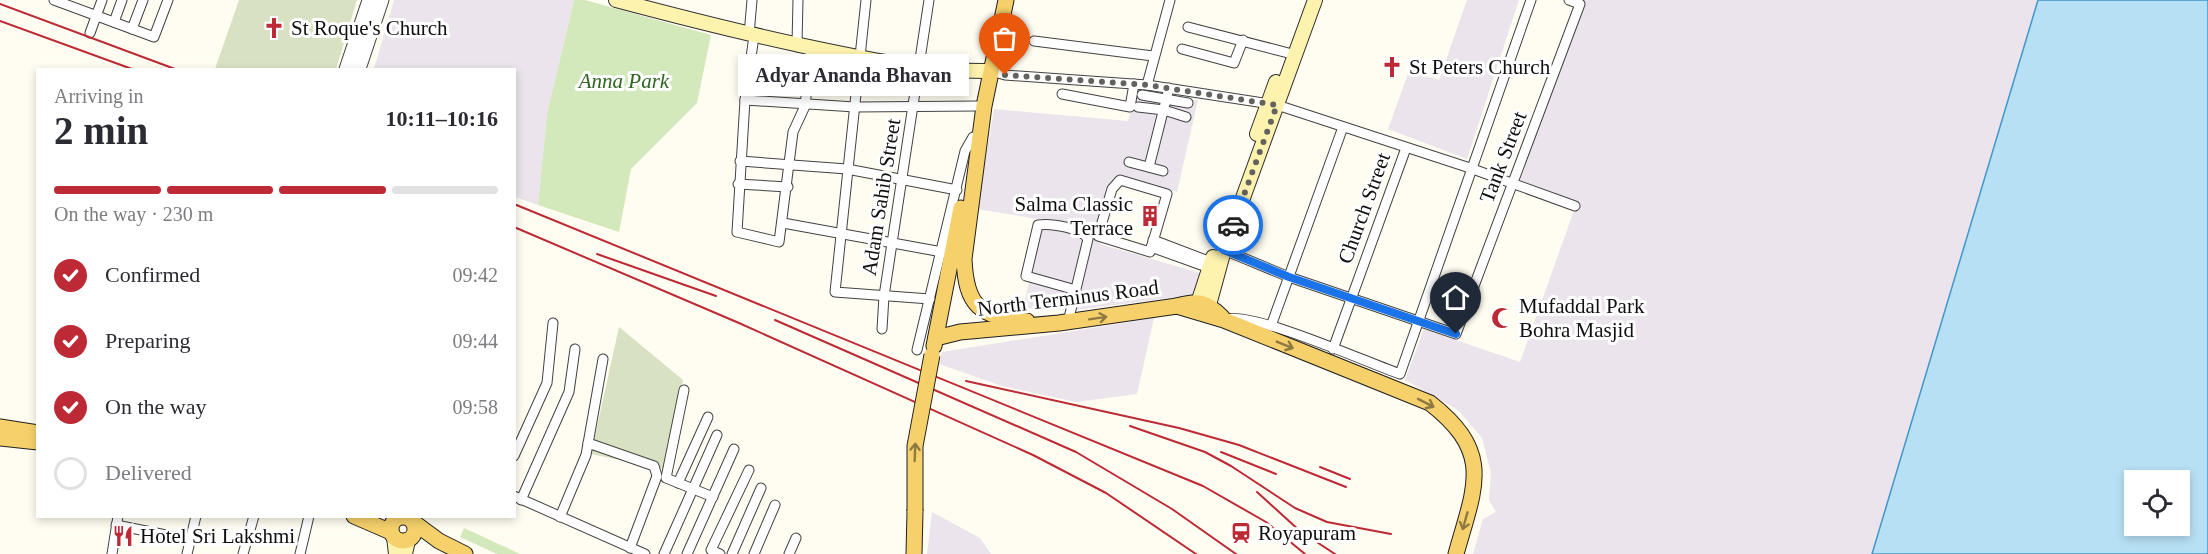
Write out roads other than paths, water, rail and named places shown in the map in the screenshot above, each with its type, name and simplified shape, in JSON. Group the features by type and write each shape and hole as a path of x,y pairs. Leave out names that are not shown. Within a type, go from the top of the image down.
{"main road":[{"path":"616,0 752,36 860,59 920,68 986,71"},
{"path":"996,0 964,259 965,281 970,299 980,309 1016,320 1064,323"},
{"path":"914,554 915,446 946,296 977,106 1006,0"},
{"path":"1204,302 1210,265 1310,2"},
{"path":"1204,302 1224,250 1272,105"},
{"path":"1177,306 1204,302"},
{"path":"1204,302 1224,320"},
{"name":"North Terminus Road","path":"936,338 960,332 1064,323 1177,306 1224,320 1430,404 1454,422 1467,441 1474,467 1475,488 1456,554"},
{"path":"0,427 36,433"},
{"path":"0,438 36,442"},
{"path":"358,518 401,541 448,554"},
{"path":"401,541 392,524 406,518"},
{"path":"396,554 401,541 415,529 406,518"},
{"path":"406,518 439,541 465,554"}],"street":[{"path":"83,11 87,0"},
{"path":"90,33 102,0"},
{"path":"114,22 122,0"},
{"path":"132,29 143,0"},
{"path":"58,1 154,37 168,0"},
{"path":"344,68 367,0"},
{"path":"351,68 375,0"},
{"path":"361,68 384,0"},
{"path":"752,0 752,36 738,184 737,232 779,242 794,132 805,106 811,48"},
{"path":"797,44 798,0"},
{"path":"866,0 847,169 843,235 835,292 930,299"},
{"name":"Adam Sahib Street","path":"882,329 884,296 929,0"},
{"path":"1147,85 1170,0"},
{"path":"1224,320 1239,318 1271,327 1400,374 1470,168 1531,0"},
{"name":"Tank Street","path":"1418,321 1456,334 1580,4 1569,0"},
{"path":"1188,27 1291,53"},
{"path":"1182,49 1234,63 1243,40"},
{"path":"1035,42 1153,56"},
{"path":"986,71 1005,75 1147,85 1272,105 1470,168 1575,206"},
{"path":"1062,94 1130,107 1134,84"},
{"path":"1149,167 1169,88"},
{"path":"1142,95 1188,103"},
{"path":"745,100 805,106 914,108 977,106"},
{"path":"1138,107 1164,110 1186,117"},
{"path":"1271,327 1343,127"},
{"path":"917,350 965,151 973,137"},
{"name":"Church Street","path":"1333,350 1406,148"},
{"path":"740,161 847,169 957,190"},
{"path":"1129,162 1163,171"},
{"path":"1120,180 1167,194 1152,243 1150,252 1098,236 1112,189 1120,180"},
{"path":"738,184 788,187"},
{"path":"783,223 942,252"},
{"path":"1064,323 1076,290 1088,240 1085,234 1038,225 1026,276 1076,290"},
{"path":"1152,243 1210,265"},
{"path":"1224,250 1289,277 1418,321"},
{"path":"516,452 547,383 553,323"},
{"path":"575,349 569,392 518,498 645,554"},
{"path":"560,517 586,455 603,359"},
{"path":"684,390 666,478 713,497"},
{"path":"678,483 708,417"},
{"path":"664,554 717,435"},
{"path":"588,442 654,465 657,476 630,548"},
{"path":"687,554 734,449"},
{"path":"720,554 711,550 749,470"},
{"path":"732,554 761,488"},
{"path":"754,554 775,505"},
{"path":"188,554 196,518"},
{"path":"243,554 253,518"},
{"path":"300,554 309,518"},
{"path":"112,554 117,521 191,540"},
{"path":"789,554 796,538"}],"water":[{"path":"2038,0 2208,0 2208,554 1872,554"}],"railway":[{"path":"0,4 172,68"},
{"path":"0,21 129,68"},
{"path":"516,205 1203,486 1266,522 1305,554"},
{"path":"516,228 739,323 1033,455 1106,493 1196,554"},
{"path":"597,254 716,296"},
{"path":"775,320 1076,452 1172,509 1236,554"},
{"path":"966,381 1179,428 1239,445 1346,487"},
{"path":"1130,426 1205,452 1231,466 1295,508 1327,522 1391,534"},
{"path":"1221,452 1276,474"},
{"path":"1320,467 1350,479"},
{"path":"1257,492 1300,531 1335,554"}],"place":[{"name":"St Roque's Church","path":"274,28"},
{"name":"St Peters Church","path":"1392,67"},
{"name":"Adyar Ananda Bhavan","path":"1005,75"},
{"name":"Salma Classic Terrace","path":"1150,216"},
{"name":"Mufaddal Park Bohra Masjid","path":"1502,318"},
{"name":"Royapuram","path":"1241,533"},
{"name":"Hotel Sri Lakshmi","path":"123,536"}],"park label":[{"name":"Anna Park","path":"624,81"}]}
